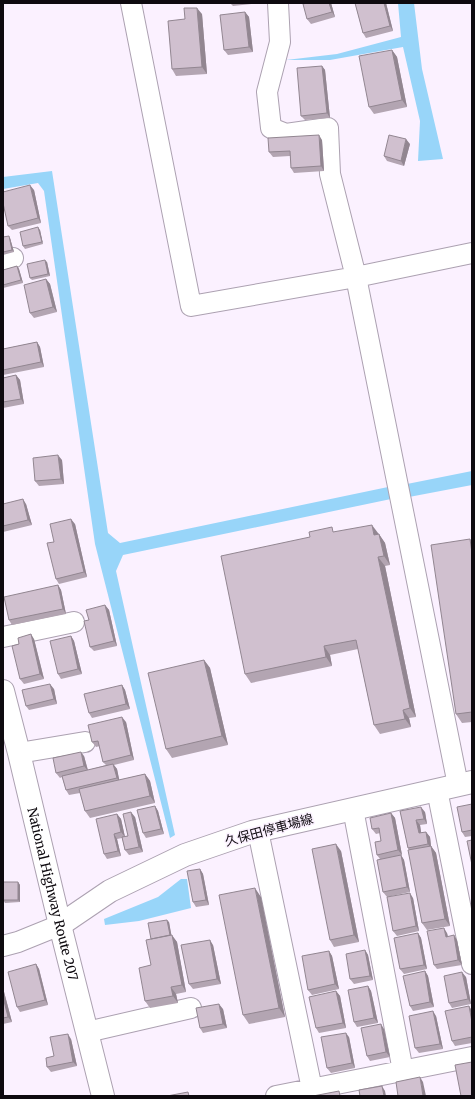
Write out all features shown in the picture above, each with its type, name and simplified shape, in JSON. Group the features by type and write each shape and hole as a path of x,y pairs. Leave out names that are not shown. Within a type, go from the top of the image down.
{"main road":[{"name":"National Highway Route 207","path":"3,691 103,1096"},
{"name":"久保田停車場線","path":"60,925 110,891 185,855 258,831 456,786"}],"street":[{"path":"131,3 191,306 356,277 472,253"},
{"path":"278,3 280,42 267,92 271,128 286,134 328,128 330,174 356,277 456,786 472,964"},
{"path":"3,638 74,622"},
{"path":"19,753 85,742"},
{"path":"353,809 403,1071"},
{"path":"258,831 312,1089"},
{"path":"3,946 18,942 60,925"},
{"path":"87,1032 191,1008"},
{"path":"276,1096 472,1057"}],"water":[{"path":"398,3 414,3 422,69 443,159 418,161 420,121 403,47 330,60 286,60 337,54 401,37"},
{"path":"52,171 108,533 120,543 388,487 391,499 123,555 116,571 175,835 170,838 95,544 44,191 38,183 3,189 3,177"},
{"path":"472,471 472,485 409,497 407,484"},
{"path":"181,879 187,879 191,908 139,921 105,925 104,919 158,897"}],"building":[{"path":"329,3 332,12 307,19 303,4"},
{"path":"355,3 384,3 390,26 363,33"},
{"path":"184,8 197,8 202,67 172,69 168,21 185,19"},
{"path":"245,12 249,47 224,50 220,15"},
{"path":"392,50 402,100 369,107 359,56"},
{"path":"322,66 327,113 301,116 297,68"},
{"path":"319,135 321,166 291,168 290,151 269,152 268,138"},
{"path":"389,135 406,139 401,161 384,156"},
{"path":"30,185 38,218 8,226 3,203 3,192"},
{"path":"38,227 42,242 23,246 20,232"},
{"path":"9,236 12,250 3,252 3,237"},
{"path":"45,260 48,274 30,278 27,264"},
{"path":"17,266 21,280 3,285 3,270"},
{"path":"46,279 53,307 30,313 24,285"},
{"path":"37,342 41,362 3,370 3,349"},
{"path":"16,375 21,399 3,402 3,378"},
{"path":"58,455 61,479 35,481 33,458"},
{"path":"23,499 28,520 3,526 3,504"},
{"path":"71,519 84,572 56,579 47,543 54,542 50,524"},
{"path":"372,525 374,535 379,534 384,556 378,557 410,708 403,710 405,719 374,725 356,640 324,646 326,657 245,674 221,556 310,537 309,532 332,527 333,532"},
{"path":"470,539 472,553 472,712 456,714 431,545"},
{"path":"58,585 63,609 9,620 4,597"},
{"path":"105,605 114,641 90,647 84,621 89,620 86,610"},
{"path":"31,634 40,674 20,679 12,646 19,644 18,638"},
{"path":"71,636 78,669 58,674 50,641"},
{"path":"204,660 222,736 166,749 148,673"},
{"path":"50,684 54,699 26,706 22,690"},
{"path":"122,685 126,704 89,713 84,694"},
{"path":"122,717 131,755 103,762 98,741 92,742 88,725"},
{"path":"81,752 84,766 56,773 53,758"},
{"path":"113,764 117,778 66,790 62,776"},
{"path":"145,774 150,796 85,811 79,789"},
{"path":"472,804 472,830 462,832 457,807"},
{"path":"155,806 161,829 143,833 137,810"},
{"path":"421,807 424,819 416,820 419,833 426,832 428,844 408,848 400,811"},
{"path":"131,812 139,847 125,850 122,837 128,836 123,814"},
{"path":"391,813 398,850 377,855 375,842 381,841 379,828 372,829 370,818"},
{"path":"117,814 121,832 114,834 118,851 104,854 96,819"},
{"path":"472,840 472,865 467,841"},
{"path":"336,844 354,935 330,940 312,849"},
{"path":"431,846 445,919 422,923 408,850"},
{"path":"401,855 407,887 383,892 377,860"},
{"path":"200,869 206,900 193,902 187,871"},
{"path":"3,882 18,882 18,900 3,900"},
{"path":"255,888 279,1008 243,1015 219,895"},
{"path":"410,893 416,926 393,931 387,897"},
{"path":"167,920 170,935 151,939 148,923"},
{"path":"444,928 446,937 454,935 458,960 434,965 427,931"},
{"path":"418,933 424,965 400,969 394,938"},
{"path":"172,935 182,985 171,987 173,996 145,1001 139,968 151,965 146,940"},
{"path":"210,940 217,979 189,984 181,945"},
{"path":"365,950 370,976 350,979 346,954"},
{"path":"329,951 335,984 308,990 302,956"},
{"path":"36,964 45,1000 17,1007 8,972"},
{"path":"425,971 430,1002 410,1006 403,976"},
{"path":"462,972 468,999 449,1003 444,976"},
{"path":"368,986 374,1018 354,1022 348,990"},
{"path":"336,991 343,1023 316,1028 309,997"},
{"path":"3,997 8,1017 3,1018"},
{"path":"219,1004 223,1024 200,1028 196,1008"},
{"path":"469,1006 472,1022 472,1037 452,1041 445,1011"},
{"path":"433,1011 440,1044 415,1048 409,1016"},
{"path":"381,1024 386,1052 367,1056 361,1028"},
{"path":"346,1033 352,1063 327,1068 321,1037"},
{"path":"68,1034 73,1062 47,1067 46,1058 54,1056 50,1037"},
{"path":"472,1062 472,1096 461,1096 455,1065"},
{"path":"420,1077 423,1096 398,1096 396,1082"},
{"path":"382,1086 384,1096 360,1096 359,1090"},
{"path":"339,1091 340,1096 313,1096"},
{"path":"188,1092 189,1096 167,1096"}]}
